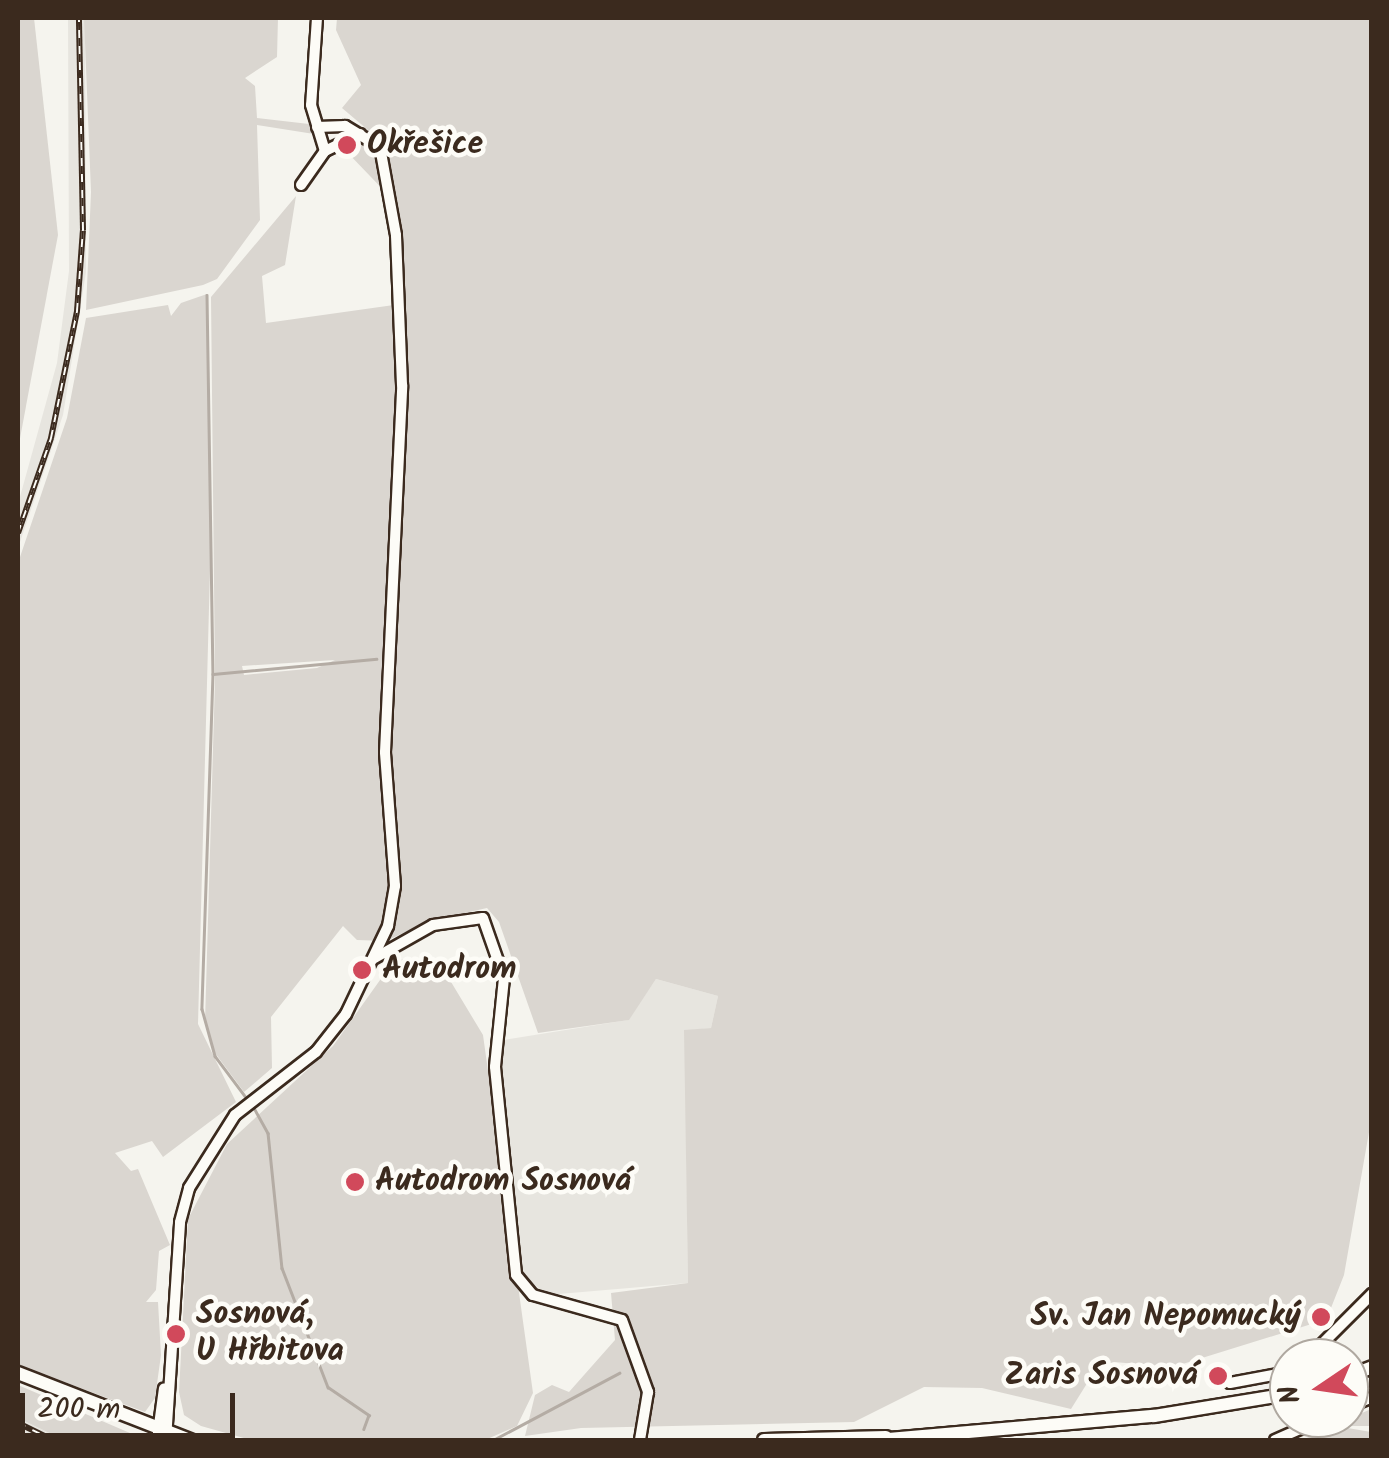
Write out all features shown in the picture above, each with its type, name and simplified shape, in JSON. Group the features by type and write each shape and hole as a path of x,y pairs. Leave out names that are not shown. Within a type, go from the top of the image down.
{"main road":[{"path":"18,1373 162,1436 190,1440"},
{"path":"877,1440 1154,1416 1269,1397"},
{"path":"975,1440 1154,1422 1269,1398"},
{"path":"764,1440 923,1437"}],"street":[{"path":"316,18 311,106 325,151"},
{"path":"162,1436 189,1188 235,1115 316,1052 346,1014 388,926 395,886 385,752 402,368 387,176 380,148 360,134 318,131"},
{"path":"301,185 325,151 360,134"},
{"path":"372,959 433,926 483,918 504,978 495,1066 516,1275 533,1294 622,1320 648,1392 640,1440"},
{"path":"1329,1338 1370,1299"},
{"path":"1230,1383 1269,1376"}],"shaded area":[{"path":"18,18 34,18 58,235 18,449"},
{"path":"68,18 85,18 86,272 63,415 18,548 18,504 57,363 69,271"},
{"path":"84,18 278,18 277,57 245,78 255,86 257,118 309,124 314,134 257,125 260,220 217,279 86,310 91,192"},
{"path":"337,18 1371,18 1372,1115 1344,1275 1329,1313 1318,1322 1173,1367 1114,1362 1096,1369 1071,1409 982,1388 924,1387 854,1422 581,1428 525,1436 535,1395 552,1385 569,1392 615,1340 611,1293 688,1283 684,1030 711,1028 718,996 656,979 629,1020 538,1033 499,922 487,908 429,921 386,941 357,940 343,926 271,1017 272,1068 244,1092 215,1053 205,1022 215,680 211,297 296,196 285,265 262,276 266,323 401,304 395,202 345,150 368,130 342,108 361,85 336,30","holes":["335,660 317,668 244,675 242,666"]},
{"path":"207,294 211,532 198,1024 236,1102 163,1157 152,1141 115,1153 131,1171 138,1169 170,1245 159,1251 156,1290 146,1302 158,1302 161,1355 155,1398 145,1412 18,1365 18,563 67,418 86,318 168,305 171,316 181,303"},
{"name":"Autodrom Sosnová","path":"395,959 439,962 483,1035 533,1393 517,1426 485,1440 251,1440 201,1426 184,1415 179,1392 188,1219 227,1144 333,1046"},
{"path":"656,979 718,996 711,1028 685,1031 688,1283 547,1295 520,1273 499,1072 503,1040 628,1020"},
{"path":"18,1385 142,1440 64,1440 18,1418"},
{"path":"18,1418 64,1440 40,1440 18,1430"},
{"path":"1371,1432 1371,1440 1302,1440 1369,1438"}],"waterway":[{"path":"207,295 213,674 202,1009 215,1056 248,1100"},
{"path":"213,674 376,659"},
{"path":"253,1106 268,1133 282,1268 328,1387 369,1415 364,1429"},
{"path":"493,1440 619,1373"}],"railway":[{"path":"18,533 51,438 77,311 83,230 79,18"},
{"path":"18,1423 53,1440"}],"place":[{"name":"Okřešice","path":"347,145"},
{"name":"Autodrom","path":"362,970"},
{"name":"Autodrom Sosnová","path":"355,1182"},
{"name":"Sv. Jan Nepomucký","path":"1321,1317"},
{"name":"Sosnová, U Hřbitova","path":"176,1334"},
{"name":"Zaris Sosnová","path":"1218,1376"}]}
